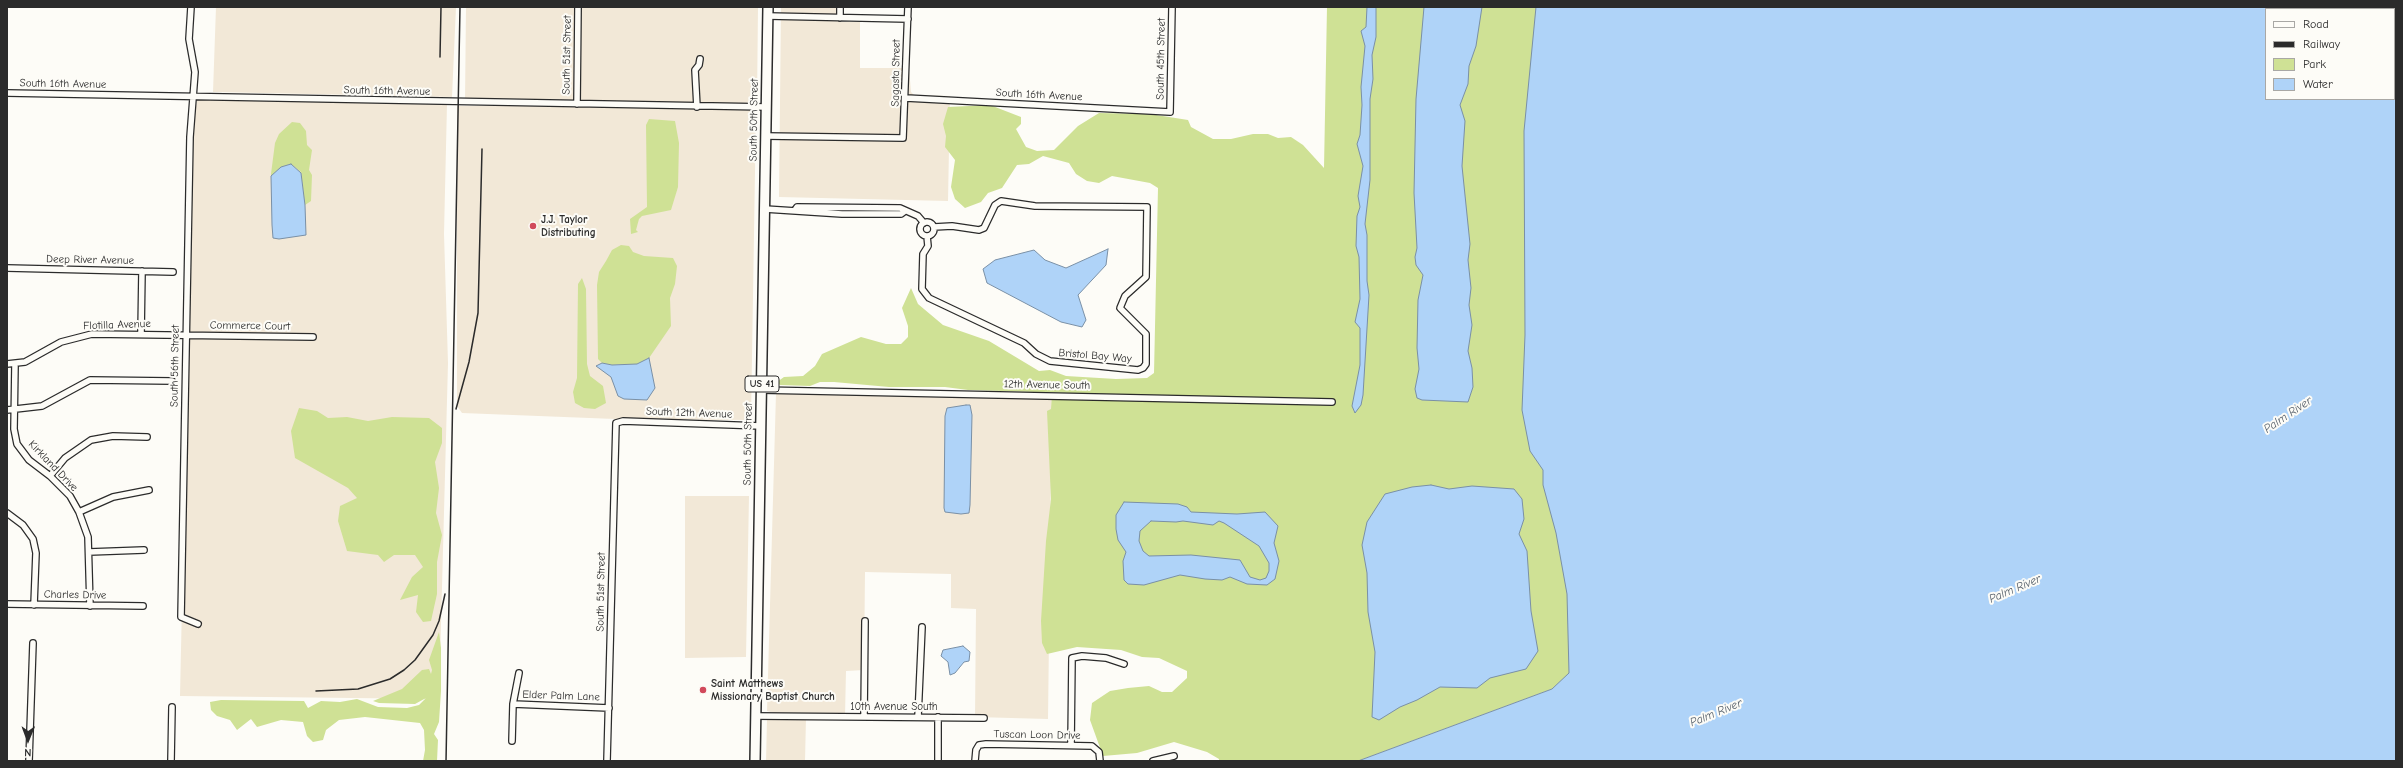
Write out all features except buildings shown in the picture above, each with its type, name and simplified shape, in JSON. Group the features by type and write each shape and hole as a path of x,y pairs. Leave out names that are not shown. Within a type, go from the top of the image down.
{"main road":[{"name":"South 50th Street","path":"755,761 768,12"}],"street":[{"name":"South 56th Street","path":"191,7 189,39 195,72 190,137 185,335 181,617 198,624"},
{"name":"South 51st Street","path":"577,104 578,7"},
{"path":"840,7 840,18"},
{"name":"Sagasta Street","path":"766,136 903,138 906,98 908,7"},
{"name":"South 45th Street","path":"1170,112 1172,7"},
{"path":"768,12 840,18 908,18"},
{"path":"697,106 695,70 700,65 700,59"},
{"name":"South 16th Avenue","path":"7,93 766,107"},
{"name":"South 16th Avenue","path":"906,98 1170,112"},
{"name":"Bristol Bay Way","path":"926,236 928,246 923,254 922,289 928,298 1024,344 1050,362 1138,370 1143,368 1146,364 1146,334 1120,308 1125,296 1146,277 1147,207 1035,206 1000,201 995,205 984,228 979,230 964,230 952,226 934,227"},
{"path":"765,209 795,210 798,213 842,214 901,214 905,211 918,216 924,223 929,223 934,227 933,234 926,236 920,231 924,223"},
{"name":"Deep River Avenue","path":"7,268 173,272"},
{"path":"141,334 142,271"},
{"name":"Flotilla Avenue","path":"7,364 25,362 61,342 77,336 141,334 185,335"},
{"name":"Commerce Court","path":"185,335 313,337"},
{"name":"Kirkland Drive","path":"15,364 14,429 17,444 29,460 50,476 70,496 78,512 88,537 90,606"},
{"path":"7,410 42,406 90,380 172,380"},
{"name":"12th Avenue South","path":"762,390 1332,402"},
{"name":"South 12th Avenue","path":"616,423 623,421 761,426"},
{"name":"South 51st Street","path":"607,761 616,423"},
{"path":"50,476 65,458 91,440 113,436 147,437"},
{"path":"78,512 113,497 149,490"},
{"path":"7,513 23,525 33,539 36,553 34,605"},
{"path":"89,552 144,550"},
{"name":"Charles Drive","path":"7,604 143,606"},
{"path":"864,717 865,621"},
{"path":"918,717 922,627"},
{"path":"29,761 33,643"},
{"path":"1071,745 1072,658 1082,656 1106,658 1124,664"},
{"path":"512,741 513,704 519,673"},
{"name":"Elder Palm Lane","path":"513,704 608,708"},
{"path":"171,761 172,707"},
{"name":"10th Avenue South","path":"756,716 984,718"},
{"path":"938,717 938,761"},
{"name":"Tuscan Loon Drive","path":"975,761 976,750 979,746 986,744 1071,745 1096,747 1099,752 1100,761"},
{"path":"1153,761 1174,756"}],"shaded area":[{"path":"216,7 456,7 452,97 213,92"},
{"path":"466,7 577,7 575,104 465,101"},
{"path":"579,7 758,7 757,102 702,106 578,103"},
{"path":"781,7 841,7 840,22 860,22 860,68 909,68 911,92 914,95 950,96 948,201 779,197"},
{"path":"197,99 447,104 444,234 448,363 439,699 180,696 192,138"},
{"path":"571,105 756,110 751,420 615,419 462,413 457,406 457,106"},
{"path":"776,393 1052,395 1048,719 975,717 976,609 951,608 951,574 865,572 864,670 846,671 845,716 778,714 767,711"},
{"path":"685,496 749,496 746,657 685,658"},
{"path":"777,718 806,718 805,761 766,761 767,720"}],"green space":[{"path":"1327,7 1577,7 1569,674 1552,689 1358,761 1219,761 1219,759 1207,752 1174,742 1137,753 1103,756 1090,720 1092,703 1110,691 1128,688 1149,686 1162,692 1172,692 1187,678 1187,671 1159,658 1142,657 1121,650 1077,647 1047,654 1042,643 1041,621 1046,541 1051,499 1047,411 1051,409 1052,395 1205,397 968,390 945,387 889,387 834,382 820,382 810,386 780,385 777,382 784,377 803,376 815,366 822,354 861,337 886,344 901,344 908,337 908,326 902,308 911,288 918,304 943,325 989,341 1039,371 1050,370 1066,376 1116,379 1147,378 1154,373 1158,188 1150,183 1112,176 1099,183 1087,181 1076,174 1069,163 1043,156 1029,164 1017,165 1002,188 988,193 981,202 965,208 955,199 951,187 955,160 945,147 946,136 943,124 948,107 990,105 1021,117 1021,124 1016,129 1026,147 1037,151 1054,150 1078,126 1099,113 1150,114 1188,120 1191,127 1213,139 1231,139 1253,134 1268,134 1278,138 1291,137 1303,145 1324,168"},
{"path":"649,119 675,121 679,143 678,187 671,210 642,216 639,219 636,230 638,232 631,234 630,219 647,207 646,125"},
{"path":"292,122 300,123 306,131 307,145 312,150 309,170 312,175 311,201 305,205 301,172 291,164 281,167 271,176 275,143 279,134"},
{"path":"621,245 629,246 633,252 644,256 673,258 677,266 675,284 670,298 671,326 649,358 637,364 612,365 602,363 598,359 597,285 599,272 612,250"},
{"path":"582,278 586,289 587,364 590,376 603,386 606,403 595,409 584,408 575,403 573,392 577,378 578,284"},
{"path":"299,408 317,411 328,418 347,417 368,421 392,417 429,418 442,428 442,443 435,462 439,488 436,513 442,535 437,562 437,594 431,621 423,622 416,612 418,595 400,600 412,577 423,567 415,555 394,555 384,562 378,555 347,551 338,521 340,506 357,498 348,488 295,458 291,431"},
{"path":"439,632 441,648 441,691 439,722 434,734 438,740 437,761 423,761 425,750 424,730 420,723 365,717 339,720 326,730 323,740 313,742 307,736 303,722 281,720 257,727 251,719 237,730 230,720 217,716 211,710 210,702 221,700 304,701 308,708 321,701 340,702 357,699 378,707 407,708 419,705 426,698 415,704 379,703 373,701 402,689 422,670 429,669 431,674 432,670 429,660"}],"water":[{"path":"1367,7 1376,7 1376,37 1372,55 1373,79 1370,99 1370,180 1365,224 1367,235 1367,281 1369,295 1363,395 1361,405 1355,413 1352,406 1360,365 1360,328 1355,322 1360,299 1359,257 1356,246 1357,216 1360,207 1358,196 1363,166 1357,144 1360,135 1362,105 1361,87 1365,46 1361,31 1366,27"},
{"path":"1424,7 1482,7 1476,46 1469,66 1468,84 1460,105 1465,121 1462,166 1470,244 1468,260 1471,288 1469,305 1472,325 1468,351 1472,368 1473,387 1468,402 1422,400 1417,398 1415,389 1419,369 1417,348 1418,300 1423,275 1416,265 1415,257 1417,248 1414,193 1416,99"},
{"name":"Palm River","path":"1536,7 2396,7 2396,761 1358,761 1552,689 1569,673 1567,594 1556,533 1543,485 1543,470 1530,451 1522,410 1525,335 1524,131"},
{"path":"291,164 301,173 305,205 306,235 279,239 273,238 271,176 281,167"},
{"path":"1108,249 1106,265 1078,295 1086,320 1082,327 1061,322 987,283 983,269 995,260 1034,250 1045,260 1066,268"},
{"path":"649,358 655,388 647,400 624,399 618,396 611,377 596,366 602,363 612,365 637,364"},
{"path":"970,405 972,415 970,505 969,513 961,514 945,512 944,508 945,416 947,408"},
{"path":"1431,485 1449,489 1472,486 1514,489 1522,499 1524,519 1519,534 1527,551 1531,611 1538,651 1526,669 1490,678 1477,688 1440,687 1417,700 1400,707 1379,720 1372,717 1375,652 1368,612 1367,573 1362,545 1367,522 1385,494 1412,487"},
{"path":"1124,502 1178,504 1187,507 1191,512 1237,514 1265,512 1278,526 1274,543 1279,561 1275,579 1267,585 1247,584 1230,577 1222,580 1180,575 1144,585 1128,584 1124,580 1123,561 1126,552 1118,540 1116,515","holes":["1151,521 1183,521 1213,525 1219,521 1224,523 1259,546 1269,563 1269,571 1266,578 1260,580 1250,577 1240,560 1191,555 1149,556 1143,551 1139,541 1140,531"]},
{"path":"963,646 970,652 969,661 964,662 955,673 950,675 948,662 941,656 943,650"}],"railway":[{"path":"440,57 441,7"},
{"path":"446,761 460,7"},
{"path":"456,409 469,362 478,313 482,149"},
{"path":"316,691 358,689 390,679 404,670 415,660 433,635 439,621 445,594"}],"place":[{"name":"J.J. Taylor Distributing","path":"533,226"},
{"name":"Saint Matthews Missionary Baptist Church","path":"703,690"}]}
